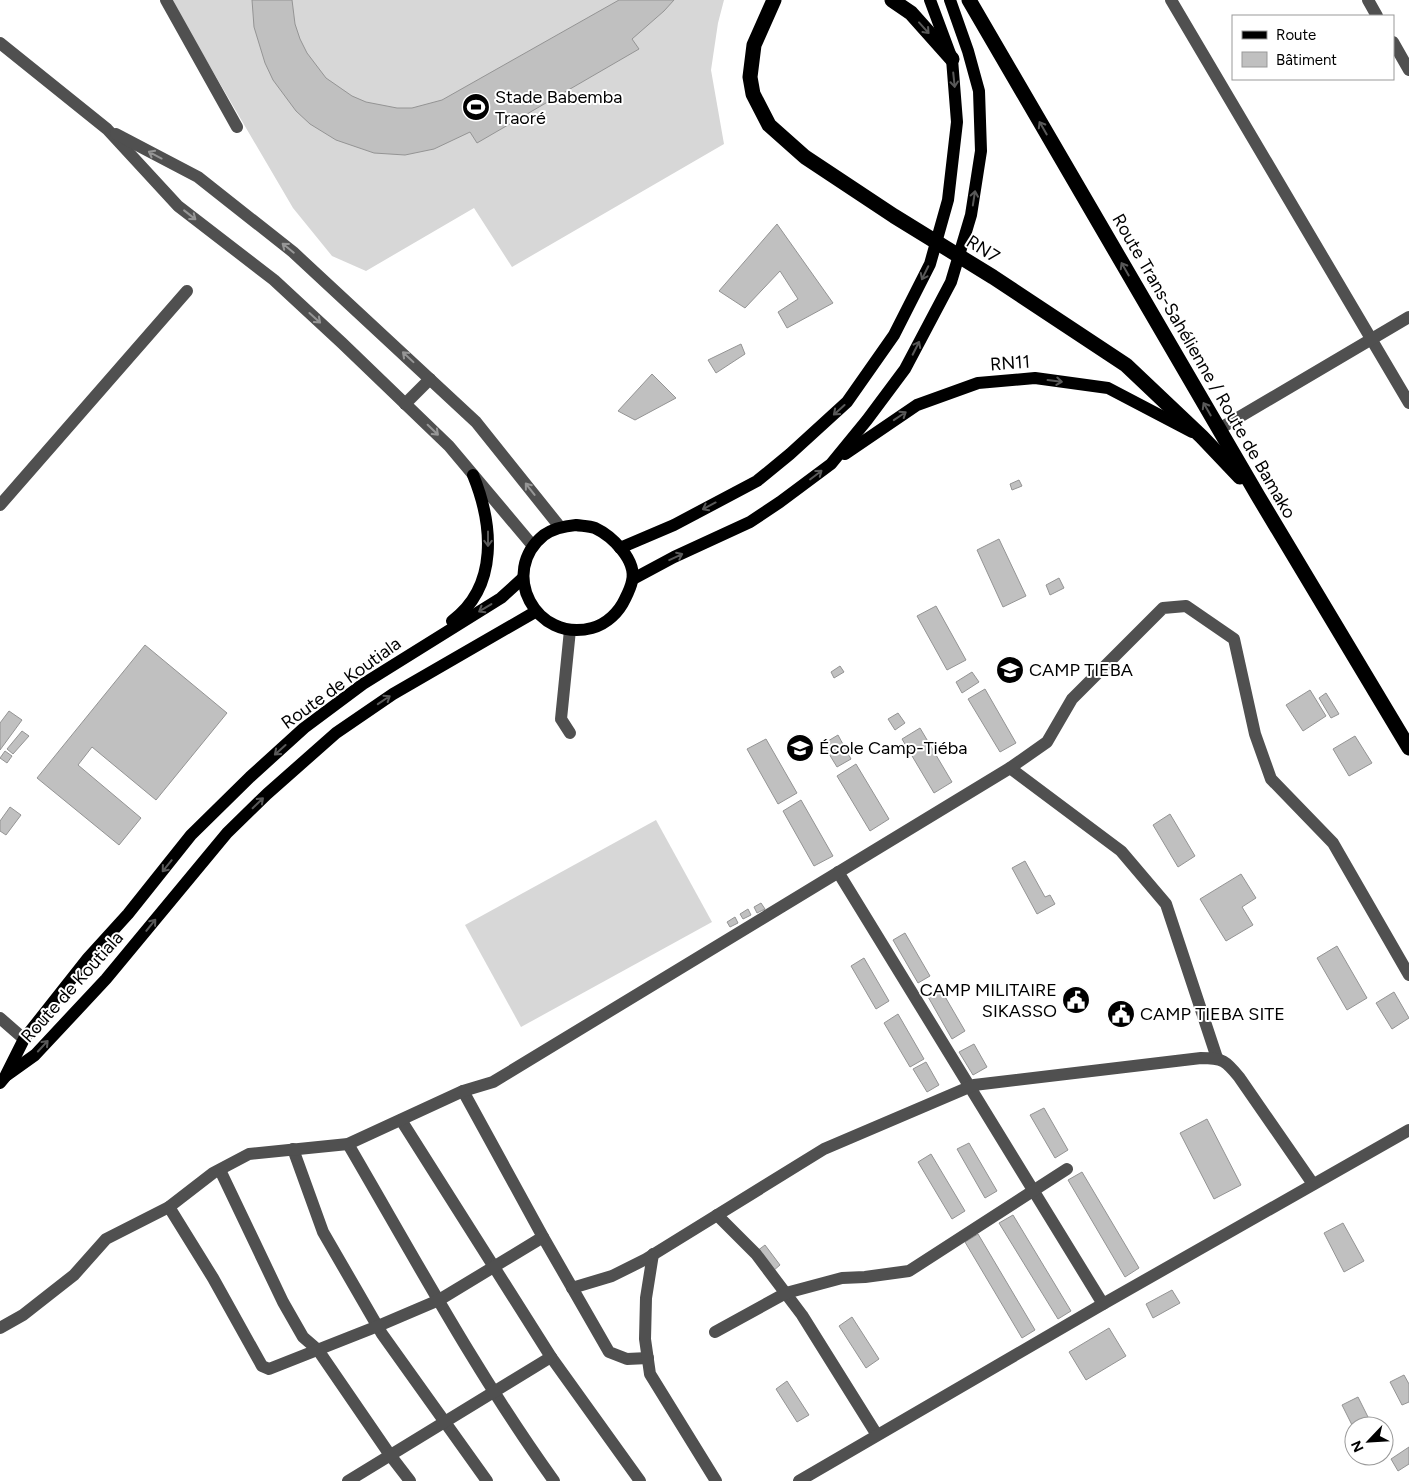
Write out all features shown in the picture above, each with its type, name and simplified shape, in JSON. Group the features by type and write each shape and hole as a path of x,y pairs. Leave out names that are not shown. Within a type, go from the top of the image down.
{"highway":[{"name":"RN7","path":"782,0 771,6 754,45 750,77 753,94 769,126 805,157 894,216 993,277 1126,366 1202,437 1258,496"},
{"path":"892,0 911,13 952,59"},
{"name":"Route Trans-Sahélienne / Route de Bamako","path":"968,0 1258,496 1409,748"}],"main road":[{"path":"620,548 674,525 756,481 790,454 847,402 894,335 930,264 948,200 957,122 952,59 930,0"},
{"name":"RN11","path":"831,464 868,420 905,369 952,282 971,215 981,151 979,91 968,51 950,0"},
{"name":"RN11","path":"633,580 674,557 750,522 916,405 978,383 1035,378 1108,388 1202,437"},
{"path":"405,656 460,615 480,586 488,556 488,526 482,495 474,475"},
{"path":"576,525 593,527 608,535 620,548 629,560 633,580 624,601 614,616 599,626 582,631 564,630 547,622 535,612 526,595 523,578 526,561 534,546 545,535 560,527 576,525"},
{"name":"Route de Koutiala","path":"2,1079 24,1039 88,958 128,914 191,835 250,777 304,728 363,684 405,656 501,598 523,578"},
{"name":"Route de Koutiala","path":"2,1079 35,1055 106,979 227,833 267,794 336,733 393,694 535,612"}],"street":[{"path":"166,0 237,127"},
{"path":"1170,0 1409,403"},
{"path":"1368,0 1377,15"},
{"path":"0,43 108,129 178,206 274,280 449,446 534,546"},
{"path":"1394,44 1409,70"},
{"path":"108,129 198,177 293,252 476,422 560,527"},
{"path":"0,505 187,290"},
{"path":"1219,429 1409,317"},
{"path":"405,404 430,379"},
{"path":"0,1328 23,1315 74,1275 106,1238 169,1207 220,1170 249,1154 348,1144 401,1120 409,1114 464,1091 492,1082 1010,768 1047,742 1072,699 1163,608 1186,606 1234,639 1255,734 1271,779 1332,843 1409,975"},
{"path":"570,630 561,719 570,733"},
{"path":"1010,768 1121,851 1166,904 1217,1058"},
{"path":"838,872 1103,1304"},
{"path":"0,1018 24,1039"},
{"path":"572,1288 612,1276 653,1254 824,1149 974,1084 1191,1059 1217,1058 1228,1065 1240,1078 1313,1184"},
{"path":"464,1091 543,1237 609,1352 627,1359 648,1358"},
{"path":"401,1120 551,1357 640,1481"},
{"path":"799,1481 1103,1304 1409,1130"},
{"path":"348,1144 438,1300 522,1438 554,1481"},
{"path":"293,1149 323,1232 378,1326 487,1481"},
{"path":"715,1332 786,1293 842,1278 909,1271 1067,1169"},
{"path":"220,1170 282,1302 303,1337 318,1350 410,1481"},
{"path":"169,1207 213,1278 262,1366 270,1369 438,1300 543,1237"},
{"path":"718,1215 756,1254 802,1315 877,1435"},
{"path":"653,1254 646,1298 645,1339 650,1374 716,1481"},
{"path":"348,1481 551,1357"}],"shaded area":[{"name":"Stade Babemba Traoré","path":"171,0 724,0 718,23 711,70 724,144 512,267 474,208 366,271 332,256 293,208"},
{"path":"656,820 712,922 521,1027 465,925"}],"building":[{"path":"252,0 292,0 295,24 307,53 326,78 352,96 366,102 397,108 412,108 442,100 619,0 674,0 632,39 639,49 477,143 470,132 434,149 405,155 374,153 336,140 310,124 296,111 273,80 265,63 254,27"},
{"path":"777,224 833,303 787,328 778,312 798,299 780,271 745,308 719,291"},
{"path":"741,344 745,354 716,373 708,360"},
{"path":"652,374 676,398 635,420 618,411"},
{"path":"1019,480 1022,486 1012,490 1010,484"},
{"path":"999,539 1026,596 1003,607 977,550"},
{"path":"1059,578 1064,588 1050,595 1046,585"},
{"path":"936,606 966,660 947,670 917,616"},
{"path":"145,645 227,713 156,800 92,747 78,765 141,818 119,845 37,778"},
{"path":"840,666 844,672 834,678 831,672"},
{"path":"972,672 979,682 962,693 956,682"},
{"path":"985,689 1016,743 1000,752 968,699"},
{"path":"1310,690 1326,716 1303,731 1286,705"},
{"path":"1326,693 1339,714 1331,718 1319,698"},
{"path":"9,711 22,720 0,750 0,723"},
{"path":"898,713 905,723 895,730 888,719"},
{"path":"920,728 952,782 934,793 902,739"},
{"path":"22,731 29,736 13,754 7,749"},
{"path":"838,735 851,759 837,767 823,744"},
{"path":"1355,736 1372,763 1349,776 1333,749"},
{"path":"766,739 797,793 778,804 747,749"},
{"path":"5,751 12,756 7,763 0,758"},
{"path":"856,764 889,819 870,831 837,776"},
{"path":"801,800 833,856 814,866 783,811"},
{"path":"10,807 21,815 6,835 0,831 0,821"},
{"path":"1170,814 1195,856 1178,867 1153,825"},
{"path":"1025,861 1045,897 1050,895 1055,904 1037,914 1012,868"},
{"path":"1241,874 1256,898 1242,907 1253,925 1226,941 1200,899"},
{"path":"761,903 765,909 757,913 754,907"},
{"path":"748,909 751,915 743,919 740,914"},
{"path":"735,917 738,923 730,927 727,922"},
{"path":"905,933 930,976 918,983 893,940"},
{"path":"1337,946 1367,998 1347,1010 1317,958"},
{"path":"864,958 889,1001 876,1009 851,966"},
{"path":"940,988 965,1031 952,1039 927,995"},
{"path":"1394,992 1409,1018 1392,1029 1376,1003"},
{"path":"898,1014 924,1059 910,1067 884,1023"},
{"path":"974,1044 987,1067 973,1075 959,1052"},
{"path":"926,1062 939,1085 927,1092 913,1069"},
{"path":"1044,1108 1068,1150 1055,1158 1030,1115"},
{"path":"1207,1119 1241,1185 1214,1199 1180,1133"},
{"path":"969,1143 997,1191 985,1198 957,1149"},
{"path":"931,1154 965,1211 952,1219 918,1162"},
{"path":"1082,1172 1139,1268 1125,1277 1068,1180"},
{"path":"1013,1215 1071,1311 1058,1319 999,1223"},
{"path":"1343,1223 1364,1261 1344,1272 1324,1233"},
{"path":"978,1234 1035,1330 1022,1338 965,1242"},
{"path":"765,1245 780,1265 773,1271 757,1251"},
{"path":"1172,1290 1180,1303 1153,1318 1146,1304"},
{"path":"852,1317 879,1359 866,1368 839,1326"},
{"path":"1109,1328 1126,1356 1086,1380 1069,1352"},
{"path":"1404,1375 1409,1384 1409,1402 1402,1405 1390,1382"},
{"path":"787,1381 809,1415 797,1422 776,1389"},
{"path":"1358,1397 1368,1416 1348,1416 1342,1405"},
{"path":"1409,1447 1409,1464 1398,1471 1394,1464 1394,1457"}],"place":[{"name":"Stade Babemba Traoré","path":"476,107"},
{"name":"CAMP TIEBA","path":"1010,670"},
{"name":"École Camp-Tiéba","path":"800,748"},
{"name":"CAMP MILITAIRE SIKASSO","path":"1076,1000"},
{"name":"CAMP TIEBA SITE","path":"1121,1014"}]}
